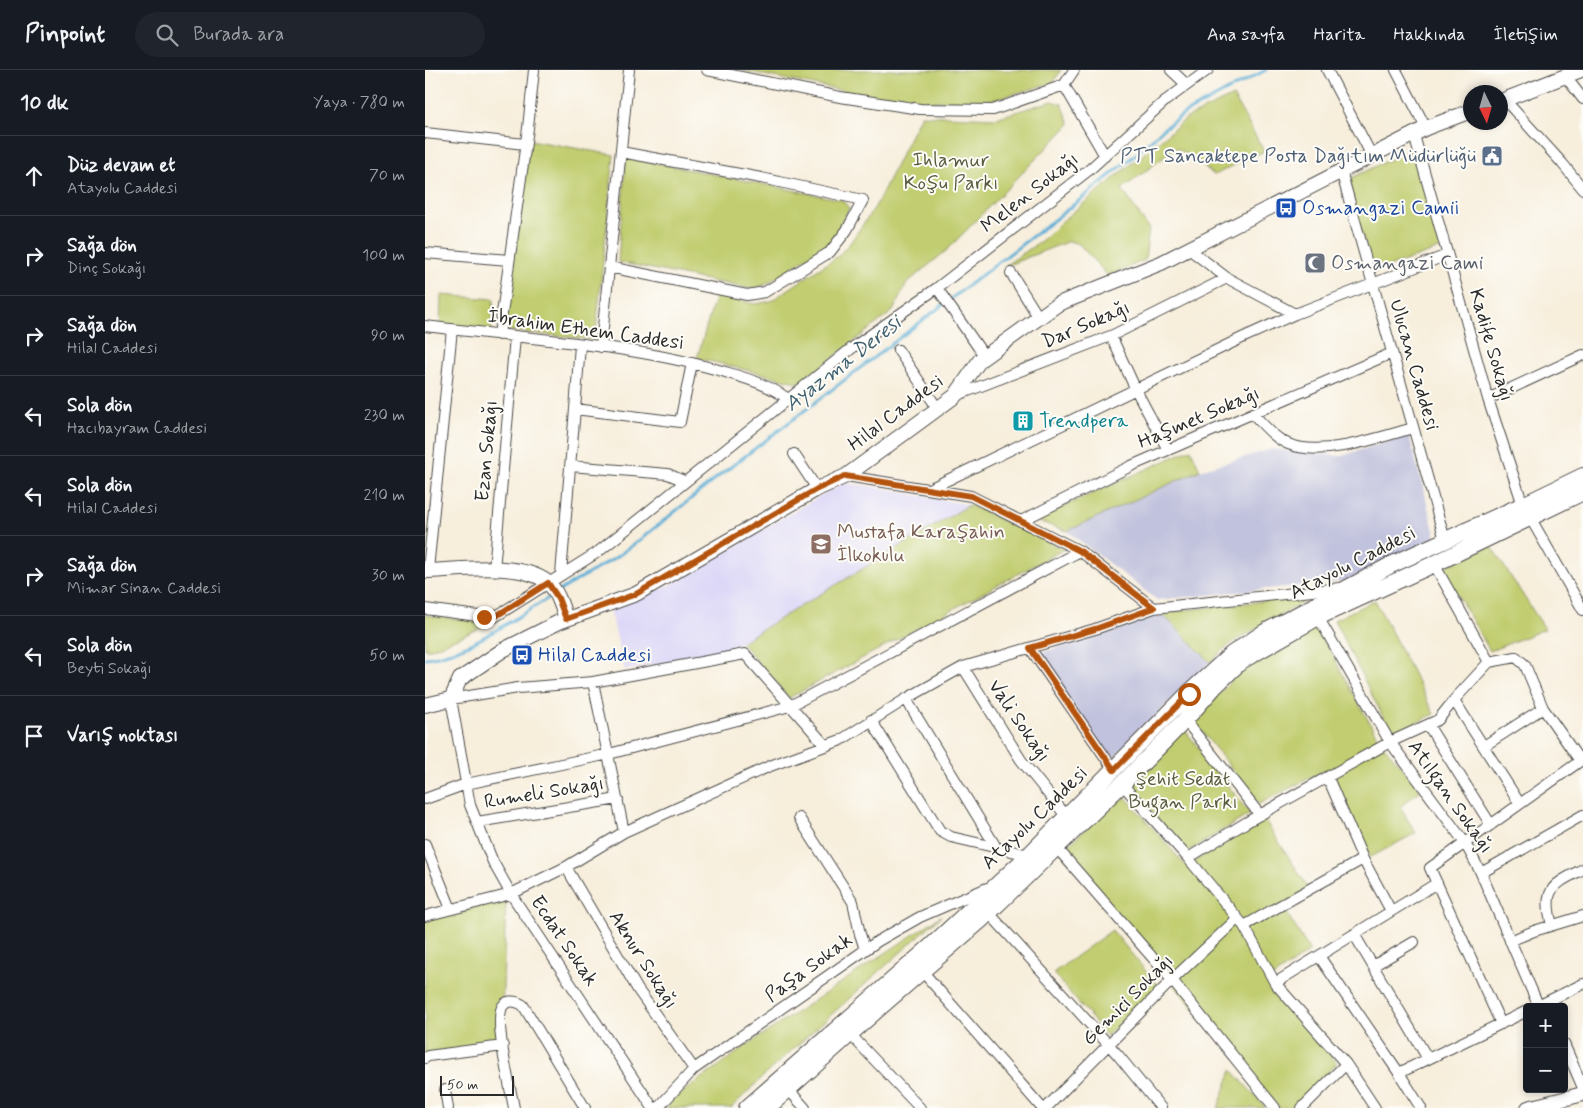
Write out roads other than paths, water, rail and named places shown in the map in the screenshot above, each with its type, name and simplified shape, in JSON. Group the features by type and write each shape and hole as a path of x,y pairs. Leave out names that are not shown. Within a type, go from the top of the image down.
{"main road":[{"name":"Atayolu Caddesi","path":"747,1108 929,948 1067,817 1185,720 1215,686 1241,661 1318,617 1434,564 1527,511 1583,476"},
{"name":"Atayolu Caddesi","path":"767,1108 989,913 1057,848 1189,694 1232,654 1265,632 1349,587 1445,540 1583,492"}],"street":[{"path":"499,335 534,70"},
{"path":"601,347 629,70"},
{"path":"707,70 728,72 840,98 920,109 993,110 1064,85 1074,70"},
{"path":"1171,70 1187,85"},
{"name":"Melen Sokağı","path":"425,609 493,618 553,590 561,574 598,552 684,481 852,348 937,288 1089,170 1165,101 1208,70"},
{"path":"1327,70 1372,156"},
{"name":"Kadife Sokağı","path":"1396,70 1420,132 1447,255 1488,399 1527,511 1583,610"},
{"path":"1508,98 1581,70"},
{"path":"1565,76 1583,99"},
{"path":"1064,85 1105,156"},
{"path":"1508,106 1583,188"},
{"name":"Hilal Caddesi","path":"451,698 459,679 503,650 566,619 636,594 817,489 845,476 955,396 980,360 1058,304 1161,263 1420,132 1463,114"},
{"path":"425,133 525,144"},
{"path":"609,266 747,295 765,292 830,252 847,230 863,200 761,178 621,152"},
{"name":"Ulucan Caddesi","path":"1341,171 1445,540"},
{"path":"1189,248 1227,278 1295,314"},
{"path":"425,253 509,260"},
{"path":"929,489 1244,337 1295,314 1447,255"},
{"path":"1011,274 1039,318"},
{"name":"Dar Sokağı","path":"955,396 1113,335 1227,278"},
{"path":"937,288 985,356"},
{"name":"İbrahim Ethem Caddesi","path":"425,326 601,347 692,363 775,388 788,399"},
{"path":"451,329 426,570 513,569 538,577 553,590 566,619"},
{"path":"1113,335 1113,340 1136,390 1168,450"},
{"name":"Ezan Sokağı","path":"494,569 515,337"},
{"path":"561,574 580,345"},
{"path":"897,350 938,409"},
{"name":"Haşmet Sokağı","path":"1021,521 1131,466 1392,353"},
{"path":"1488,399 1583,354"},
{"path":"575,409 680,422 692,363"},
{"path":"1253,414 1273,434 1289,444 1316,448 1353,444 1413,428"},
{"path":"794,454 817,489"},
{"path":"570,466 668,474 684,481"},
{"path":"845,476 971,496 1080,551 1154,608"},
{"path":"425,799 466,784 609,754 790,706 1080,551"},
{"path":"1434,564 1489,662"},
{"path":"425,916 511,894 566,867 624,832 770,766 841,740 871,720 963,666 1095,629 1154,608 1349,587 1367,596"},
{"name":"Atılgan Sokağı","path":"1318,617 1390,742 1465,843 1481,873 1537,1003"},
{"path":"1030,648 1118,777 1240,922 1275,983 1346,1064 1375,1108"},
{"path":"425,706 451,698 518,688 593,682 745,654 826,746"},
{"path":"1188,858 1390,742 1438,720 1489,662 1516,657 1525,665 1543,708 1582,760 1430,868 1501,1024"},
{"name":"Vali Sokağı","path":"963,666 1021,760 1067,817"},
{"path":"593,682 624,832"},
{"name":"Ecdat Sokak","path":"451,698 470,805 493,862 511,894 653,1108"},
{"path":"906,699 996,847"},
{"path":"1454,700 1520,804"},
{"path":"1484,746 1543,708"},
{"path":"871,720 940,831 951,837 1029,855"},
{"path":"1185,720 1260,815"},
{"path":"1428,724 1491,825"},
{"path":"1328,778 1363,859 1391,912"},
{"name":"Rumeli Sokağı","path":"477,822 618,799"},
{"path":"1481,873 1583,815"},
{"path":"799,818 853,902 865,949"},
{"path":"425,844 451,909"},
{"path":"1057,848 1172,980 1275,1108"},
{"name":"Gemici Sokağı","path":"1045,1108 1172,980 1240,922 1363,859"},
{"name":"Aknur Sokağı","path":"566,867 638,990 694,1069"},
{"path":"1552,925 1548,902 1553,887 1583,869"},
{"path":"1275,983 1437,883"},
{"name":"Paşa Sokak","path":"658,1108 694,1069 865,949 921,917 998,884"},
{"path":"989,913 1109,1044 1161,1108"},
{"path":"1510,940 1583,916"},
{"path":"1354,934 1428,1059"},
{"path":"1373,966 1413,942"},
{"path":"1319,956 1421,1108"},
{"path":"922,972 1041,1108"},
{"path":"1544,1003 1583,984"},
{"path":"514,1108 501,1027 501,1011 503,1006 511,1001 523,1005 585,1108"},
{"path":"1399,1074 1523,1013"},
{"path":"850,1034 920,1108"},
{"path":"425,1058 428,1056 503,1046"},
{"path":"1566,1048 1583,1088"},
{"path":"1302,1108 1346,1064"},
{"path":"788,1089 805,1108"},
{"path":"445,1090 448,1108"},
{"path":"1528,1108 1583,1094"}],"waterway":[{"name":"Ayazma Deresi","path":"559,591 615,558 641,539 719,476 1076,203 1135,155 1163,129 1185,113 1266,70"},
{"name":"Ayazma Deresi","path":"425,658 457,650 474,642 552,596"}],"place":[{"name":"PTT Sancaktepe Posta Dağıtım Müdürlüğü","path":"1492,156"},
{"name":"Osmangazi Camii","path":"1286,208"},
{"name":"Osmangazi Cami","path":"1315,263"},
{"name":"Trendpera","path":"1023,421"},
{"name":"Mustafa Karaşahin İlkokulu","path":"821,544"},
{"name":"Hilal Caddesi","path":"522,655"}],"park label":[{"name":"Ihlamur Koşu Parkı","path":"951,172"},
{"name":"Şehit Sedat Bugan Parkı","path":"1183,790"}]}
